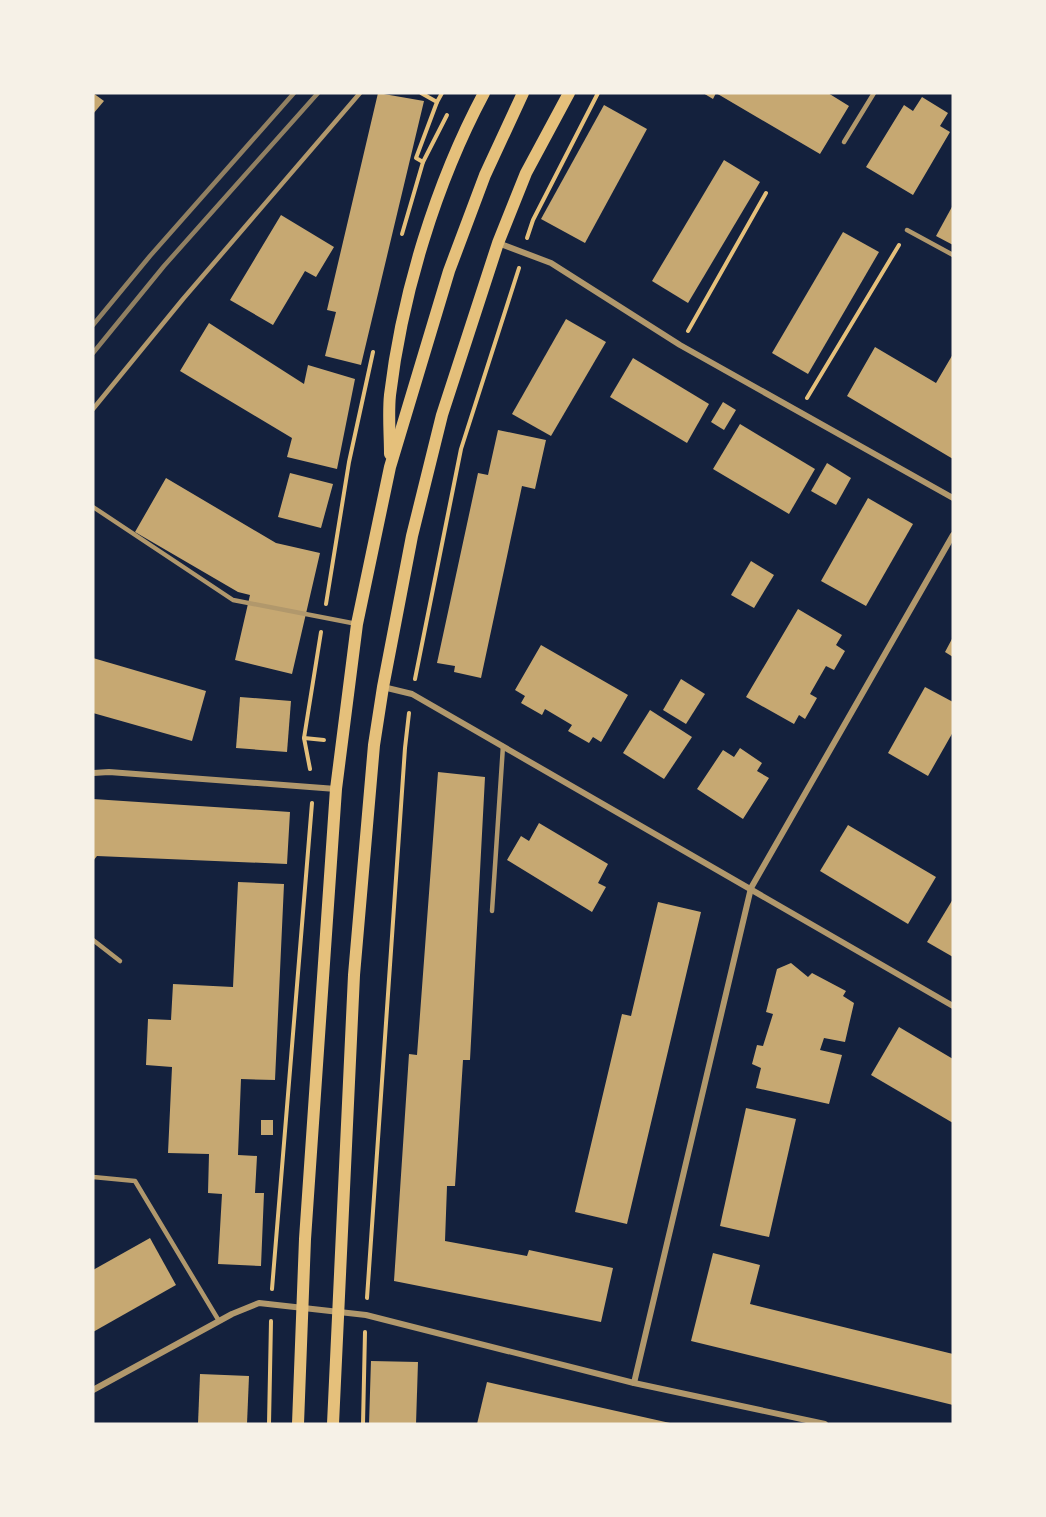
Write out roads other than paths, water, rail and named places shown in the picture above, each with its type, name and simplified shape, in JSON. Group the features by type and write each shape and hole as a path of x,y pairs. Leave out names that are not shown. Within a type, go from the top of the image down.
{"main road":[{"path":"390,467 390,397 403,314 434,212 484,93"},
{"path":"298,1424 303,1308 336,789 357,624 390,467 449,271 485,175 523,93"},
{"path":"333,1424 354,975 374,746 383,687 412,536 442,415 498,243 526,173 569,93"}],"street":[{"path":"498,243 552,263 680,345 953,498"},
{"path":"634,1383 751,888 953,535"},
{"path":"383,687 412,694 953,1006"},
{"path":"93,773 109,772 336,789"},
{"path":"93,1390 219,1321 259,1304 366,1315 634,1383 825,1424"}],"lane":[{"path":"93,410 183,299 360,93"},
{"path":"844,142 874,93"},
{"path":"907,230 953,255"},
{"path":"93,507 233,600 357,624"},
{"path":"492,911 503,746"},
{"path":"93,940 120,961"},
{"path":"93,1177 135,1180 219,1321"}],"railway":[{"path":"93,325 150,256 294,93"},
{"path":"93,353 164,266 318,93"}]}
